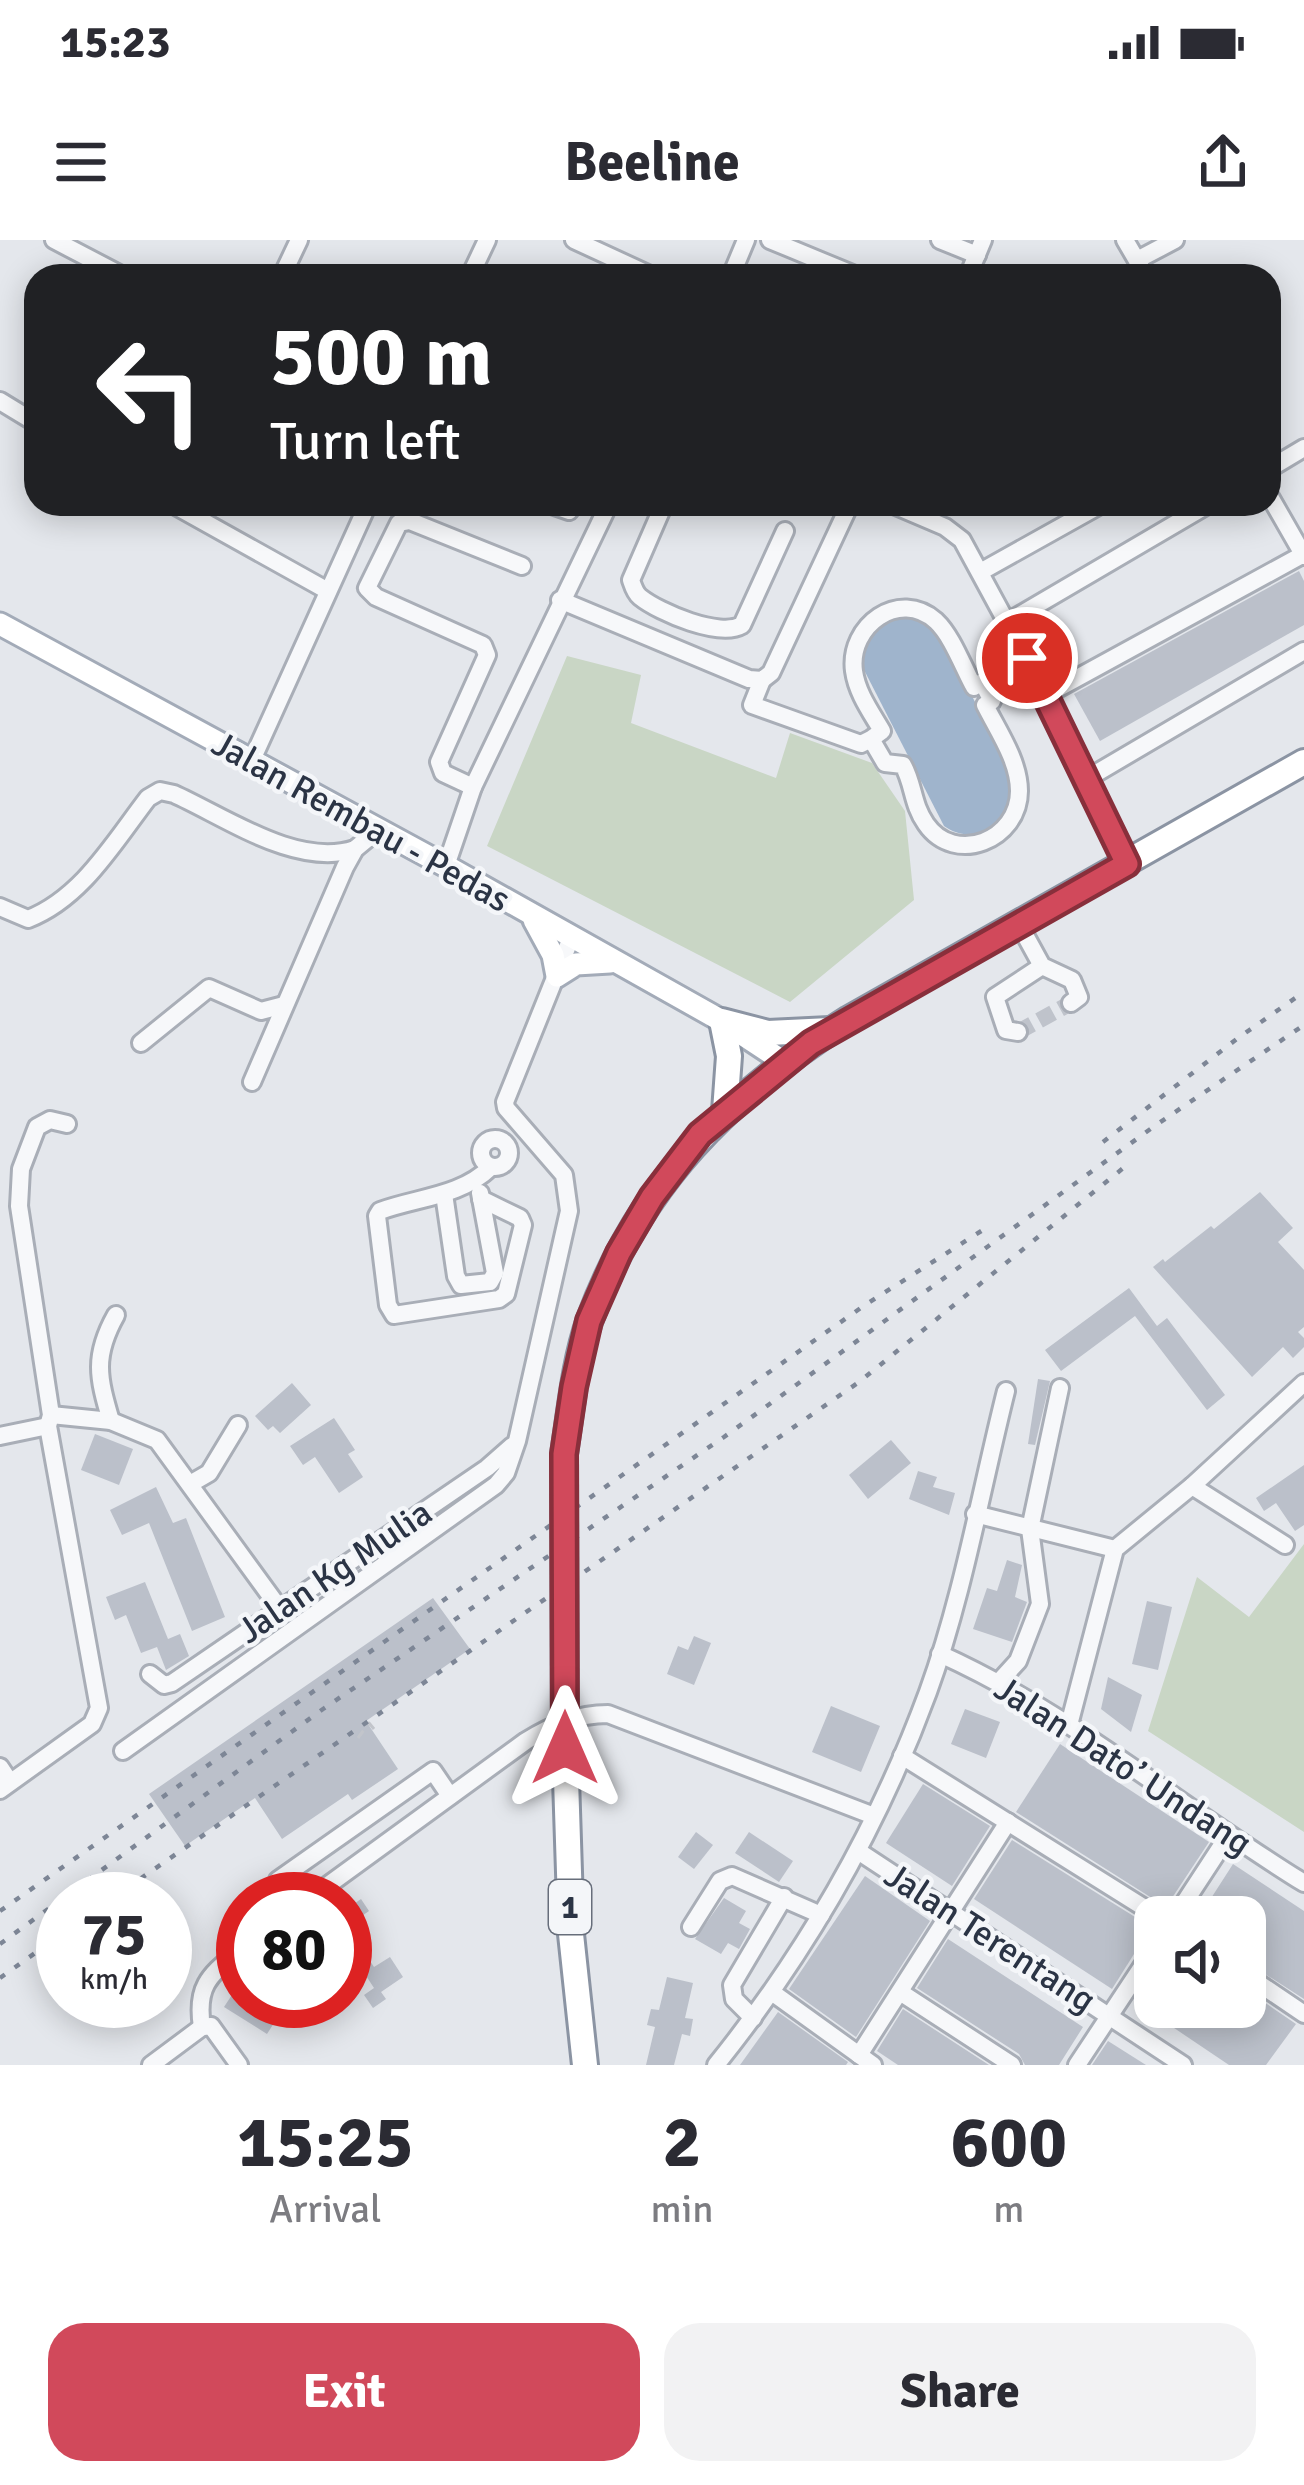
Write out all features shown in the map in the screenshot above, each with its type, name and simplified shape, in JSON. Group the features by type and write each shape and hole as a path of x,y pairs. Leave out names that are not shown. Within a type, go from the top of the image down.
{"highway":[{"name":"1","path":"585,2065 571,1934 564,1454 589,1321 619,1253 652,1197 700,1134 784,1062 830,1030 1304,762"},
{"path":"725,1111 729,1056 722,1021 768,1033 830,1030"}],"main road":[{"name":"Jalan Rembau - Pedas","path":"0,623 446,866 722,1021 784,1062"},
{"path":"534,918 553,955 557,976 576,964 617,962"}],"street":[{"path":"53,240 100,264"},
{"path":"574,240 626,264"},
{"path":"770,240 828,264"},
{"path":"940,240 980,248"},
{"path":"1146,264 1175,240"},
{"path":"1046,695 1304,554 1281,515"},
{"path":"194,516 328,591"},
{"path":"252,760 362,516"},
{"path":"446,866 472,787 603,516"},
{"path":"659,516 631,580 640,597 699,625 729,631 742,626 785,531"},
{"path":"844,516 752,705 861,744 871,739 882,731 859,691 854,669 860,637 871,620 883,613 920,610 939,623 974,687 982,682 992,701 985,705 1013,761 1019,794 1007,825 987,842 973,845 940,838 927,826 910,795 912,782 904,765 886,763 871,739"},
{"path":"919,516 962,540 982,571 1127,864"},
{"path":"982,571 1081,516"},
{"path":"1008,622 1189,516"},
{"path":"472,787 443,772 439,762 488,655 483,645 376,597 367,588 399,523 410,521 522,566"},
{"path":"560,600 749,679 762,680"},
{"path":"687,652 699,625"},
{"path":"1088,778 1304,651"},
{"path":"0,907 28,919 49,911 79,886 148,798 160,791 292,848 331,857 355,849 378,830"},
{"path":"252,1082 355,849"},
{"path":"1019,924 1042,966 1072,980 1079,997 1071,1003"},
{"path":"123,1751 496,1485 506,1473 569,1210 564,1175 506,1108 507,1096 571,938"},
{"path":"1018,1032 1006,1030 995,997 1042,966"},
{"path":"141,1043 209,988 261,1010 284,1005"},
{"path":"3,1780 92,1724 99,1708 19,1206 21,1169 37,1127 50,1120 67,1124"},
{"path":"481,1199 520,1218 523,1225 506,1294 500,1299 394,1315 388,1305 377,1216 389,1208 444,1194 503,1165 509,1156 503,1141 516,1120"},
{"path":"444,1194 461,1285 493,1279 481,1199 484,1173"},
{"path":"111,1421 99,1366 101,1342 116,1315"},
{"path":"1069,1725 1114,1549 1192,1486 1304,1383"},
{"path":"998,1683 1018,1661 1040,1604 1030,1529 1060,1388"},
{"path":"716,2065 773,1993 821,1915 858,1851 902,1756 940,1654 1006,1390"},
{"path":"0,1436 50,1420 111,1421 157,1440 280,1609"},
{"path":"190,1484 209,1473 238,1425"},
{"name":"Jalan Kg Mulia","path":"150,1674 164,1685 172,1683 488,1468 517,1442"},
{"path":"1192,1486 1285,1544"},
{"path":"975,1514 1114,1549"},
{"name":"Jalan Dato’ Undang","path":"940,1654 1069,1725 1304,1883"},
{"path":"346,1872 550,1726 587,1714 608,1714 874,1816"},
{"path":"902,1756 1134,1901"},
{"path":"289,1872 433,1771 450,1796"},
{"path":"773,1993 866,2060 900,1992 1008,1822"},
{"path":"1189,1896 1228,1836"},
{"name":"Jalan Terentang","path":"858,1851 1183,2065"},
{"path":"691,1927 720,1881 732,1876 821,1915"},
{"path":"753,2018 734,1999 732,1985 784,1897"},
{"path":"202,2027 200,1995 216,1973"},
{"path":"1077,2065 1134,1979"},
{"path":"1266,1988 1304,2014"},
{"path":"900,1992 1012,2065"},
{"path":"152,2065 202,2027 211,2026 239,2065"}],"path":[{"path":"358,1738 369,1723 374,1729"}],"green space":[{"path":"567,656 641,675 631,723 776,778 790,733 872,763 905,811 914,900 790,1002 487,846"},
{"path":"1304,1544 1304,1832 1148,1731 1197,1577 1249,1617"}],"water":[{"path":"906,613 937,627 1011,773 1016,788 1007,819 983,831 960,833 944,826 862,666 874,631"}],"building":[{"path":"1299,571 1304,581 1304,625 1100,741 1074,694"},
{"path":"1260,1192 1293,1228 1278,1242 1304,1270 1304,1327 1298,1332 1304,1347 1293,1358 1283,1347 1252,1377 1153,1267 1211,1226 1214,1229"},
{"path":"1129,1288 1157,1326 1167,1318 1225,1395 1207,1410 1135,1316 1061,1371 1045,1350"},
{"path":"1038,1379 1050,1381 1035,1445 1028,1444"},
{"path":"292,1383 311,1405 280,1433 273,1426 268,1430 255,1416"},
{"path":"334,1418 355,1450 348,1454 363,1477 339,1493 315,1457 303,1465 290,1446"},
{"path":"95,1434 133,1449 119,1485 81,1470"},
{"path":"891,1440 911,1463 868,1499 849,1475"},
{"path":"1304,1465 1304,1525 1295,1531 1276,1503 1264,1511 1256,1498"},
{"path":"918,1471 937,1477 933,1487 955,1493 949,1515 909,1499"},
{"path":"156,1487 173,1523 186,1518 225,1617 192,1631 149,1523 122,1535 110,1510"},
{"path":"1007,1560 1022,1565 1015,1597 1027,1602 1012,1642 973,1629 987,1588 997,1591"},
{"path":"145,1582 168,1639 180,1634 189,1656 166,1670 157,1647 141,1653 126,1615 115,1620 106,1597"},
{"path":"433,1598 470,1649 366,1721 398,1769 352,1800 348,1794 282,1839 255,1798 185,1846 149,1794"},
{"path":"1147,1601 1172,1607 1158,1670 1132,1664"},
{"path":"694,1636 711,1643 694,1685 667,1674 678,1646 688,1650"},
{"path":"1108,1677 1142,1695 1131,1732 1101,1709"},
{"path":"831,1706 880,1726 861,1772 812,1752"},
{"path":"965,1709 1000,1722 986,1758 951,1744"},
{"path":"1060,1744 1209,1842 1173,1896 1149,1896 1016,1812"},
{"path":"923,1784 990,1826 952,1886 886,1843"},
{"path":"696,1832 713,1845 694,1869 678,1857"},
{"path":"749,1832 793,1861 779,1882 735,1853"},
{"path":"1012,1840 1134,1916 1134,1954 1112,1989 974,1899"},
{"path":"1233,1864 1304,1911 1304,1999 1266,1975 1266,1896 1212,1896"},
{"path":"865,1876 930,1921 856,2037 789,1989"},
{"path":"724,1898 746,1911 739,1923 750,1929 739,1949 728,1943 721,1954 695,1939"},
{"path":"948,1939 1083,2027 1059,2065 1025,2065 1019,2054 917,1988"},
{"path":"390,1957 403,1977 381,1992 386,1999 373,2008 372,1964"},
{"path":"667,1977 693,1983 685,2018 693,2019 690,2036 682,2034 674,2065 646,2065 655,2027 647,2025 651,2009 659,2010"},
{"path":"1266,2003 1296,2024 1266,2065 1229,2065 1174,2028 1266,2028"},
{"path":"903,2009 989,2065 898,2065 877,2051"},
{"path":"778,2012 848,2062 846,2065 740,2065"},
{"path":"1108,2041 1146,2065 1092,2065"}],"tunnel":[{"path":"1018,1032 1071,1003"}],"railway":[{"path":"1103,1142 1304,992"},
{"path":"0,1944 323,1709 724,1437 1156,1125 1304,1025"},
{"path":"150,1872 859,1382 1127,1165"},
{"path":"0,1911 865,1305 986,1228"},
{"path":"0,1978 36,1952"}],"route":[{"path":"565,1748 564,1454 574,1387 589,1321 619,1253 652,1197 700,1134 811,1043 1127,864 1027,658"}]}
